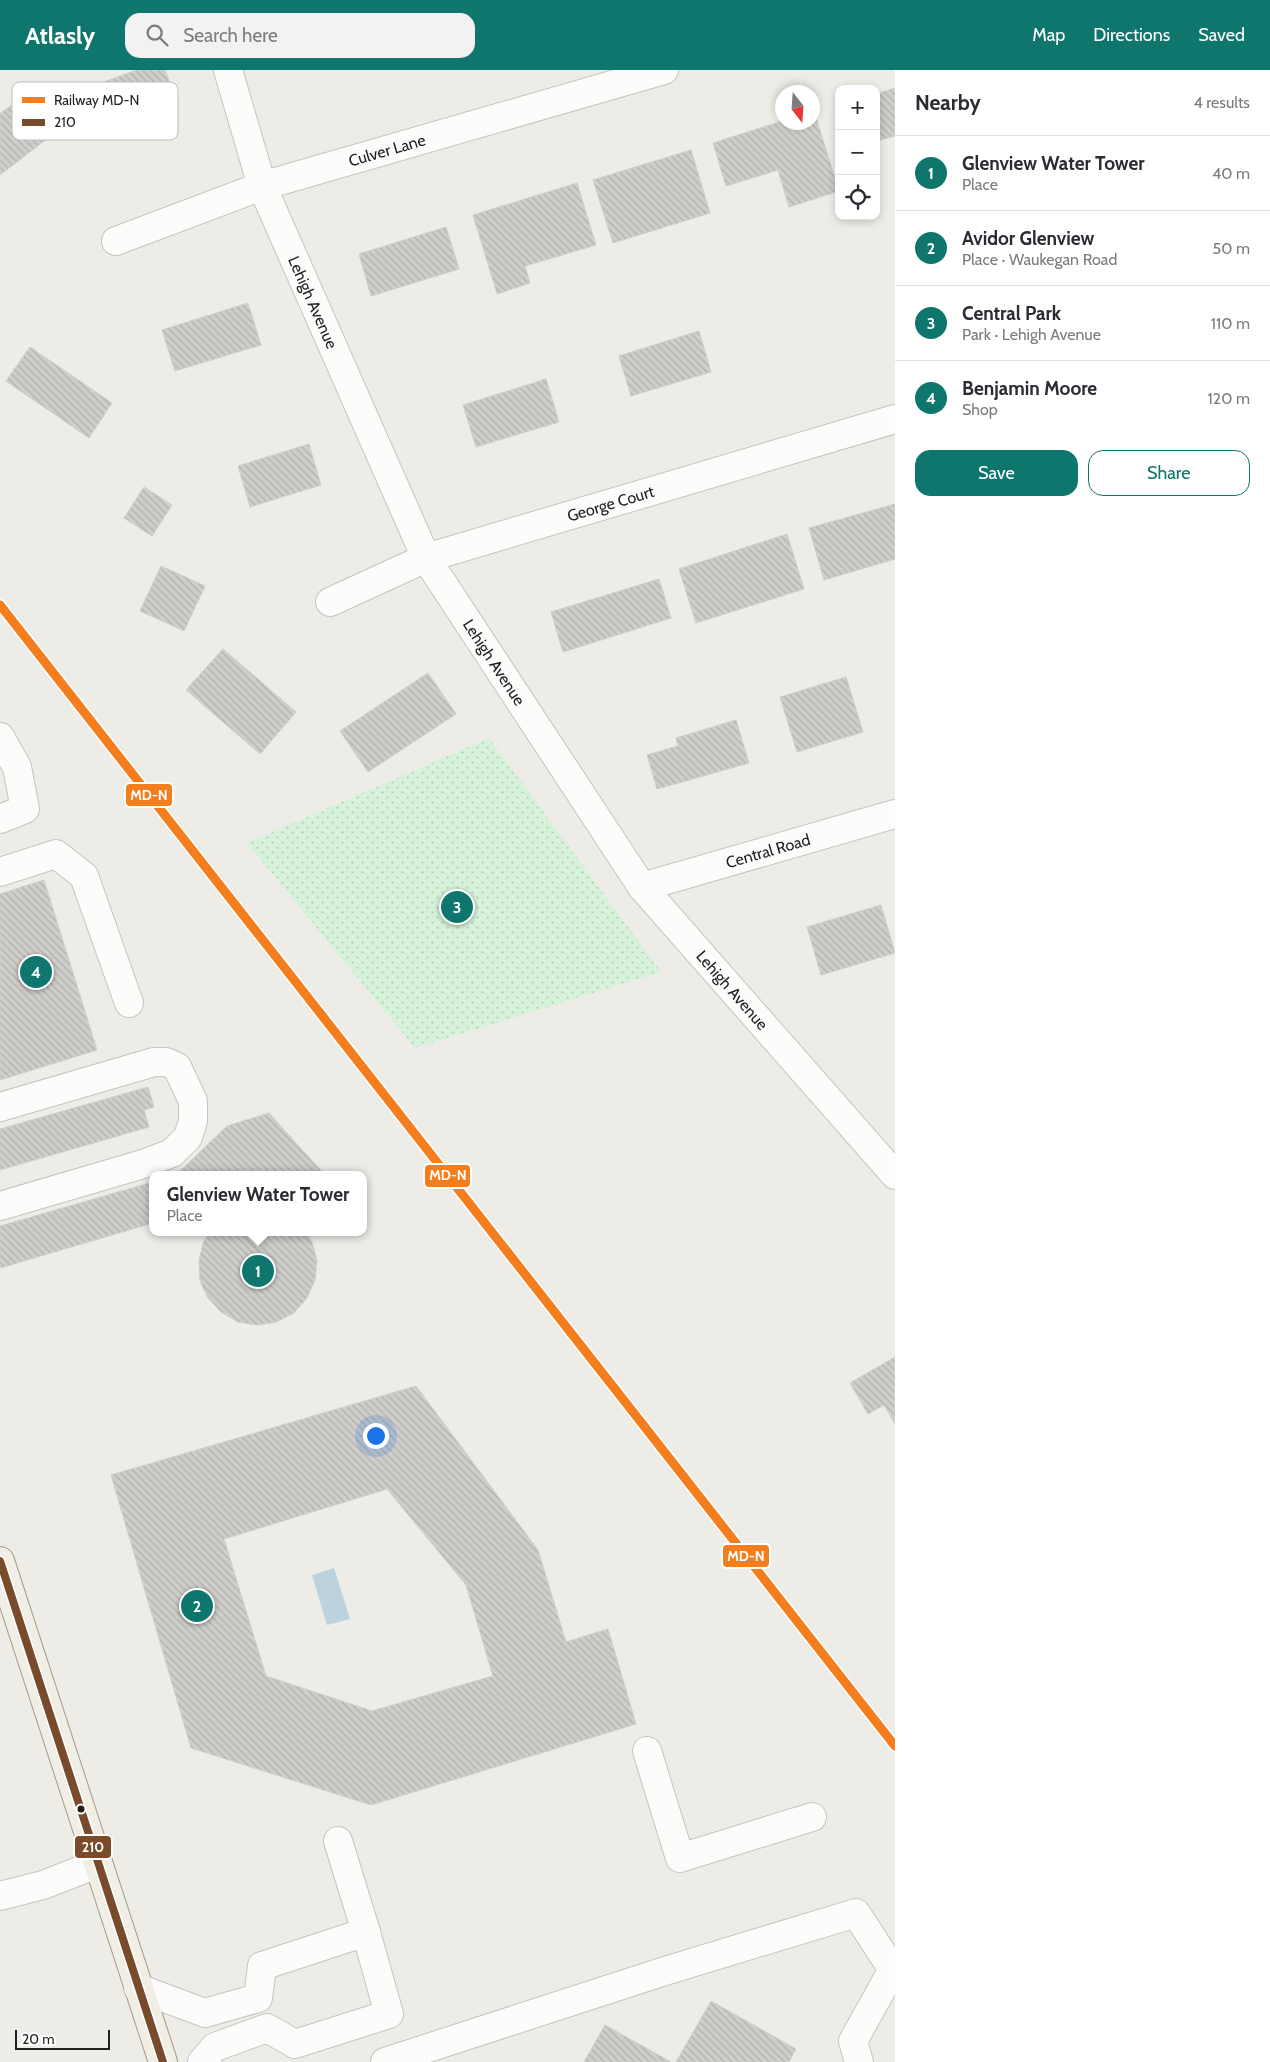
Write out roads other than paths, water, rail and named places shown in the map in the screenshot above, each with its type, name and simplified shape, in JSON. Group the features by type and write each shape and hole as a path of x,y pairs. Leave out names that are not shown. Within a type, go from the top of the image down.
{"main road":[{"path":"0,1562 162,2062"}],"street":[{"name":"Lehigh Avenue","path":"228,70 262,186 426,558 642,887 895,1174"},
{"name":"Culver Lane","path":"116,241 262,186 664,70"},
{"name":"George Court","path":"330,602 426,558 895,419"},
{"path":"0,820 25,809 17,767 4,753"},
{"name":"Central Road","path":"642,887 895,814"},
{"path":"0,872 56,854 84,876 129,1003"},
{"path":"0,1108 154,1062 166,1062 176,1067 193,1101 193,1121 188,1136 172,1153 143,1164 0,1206"},
{"path":"647,1751 680,1858 812,1817"},
{"path":"338,1841 366,1932 389,2014 294,2044 267,2028 258,1998 262,1966 366,1932"},
{"path":"0,1896 42,1885 97,1864"},
{"path":"385,2062 665,1971 856,1913 894,1972 853,2041 859,2062"},
{"path":"138,1988 205,2013 258,1998"},
{"path":"202,2062 215,2047 267,2028"}],"water":[{"path":"334,1568 350,1619 327,1625 312,1575"}],"rail line":[{"name":"MD-N","path":"0,605 895,1746"}],"place":[{"name":"Central Park","path":"457,907"},
{"name":"Benjamin Moore","path":"36,972"},
{"name":"Glenview Water Tower","path":"258,1271"},
{"name":"Avidor Glenview","path":"197,1606"}]}
